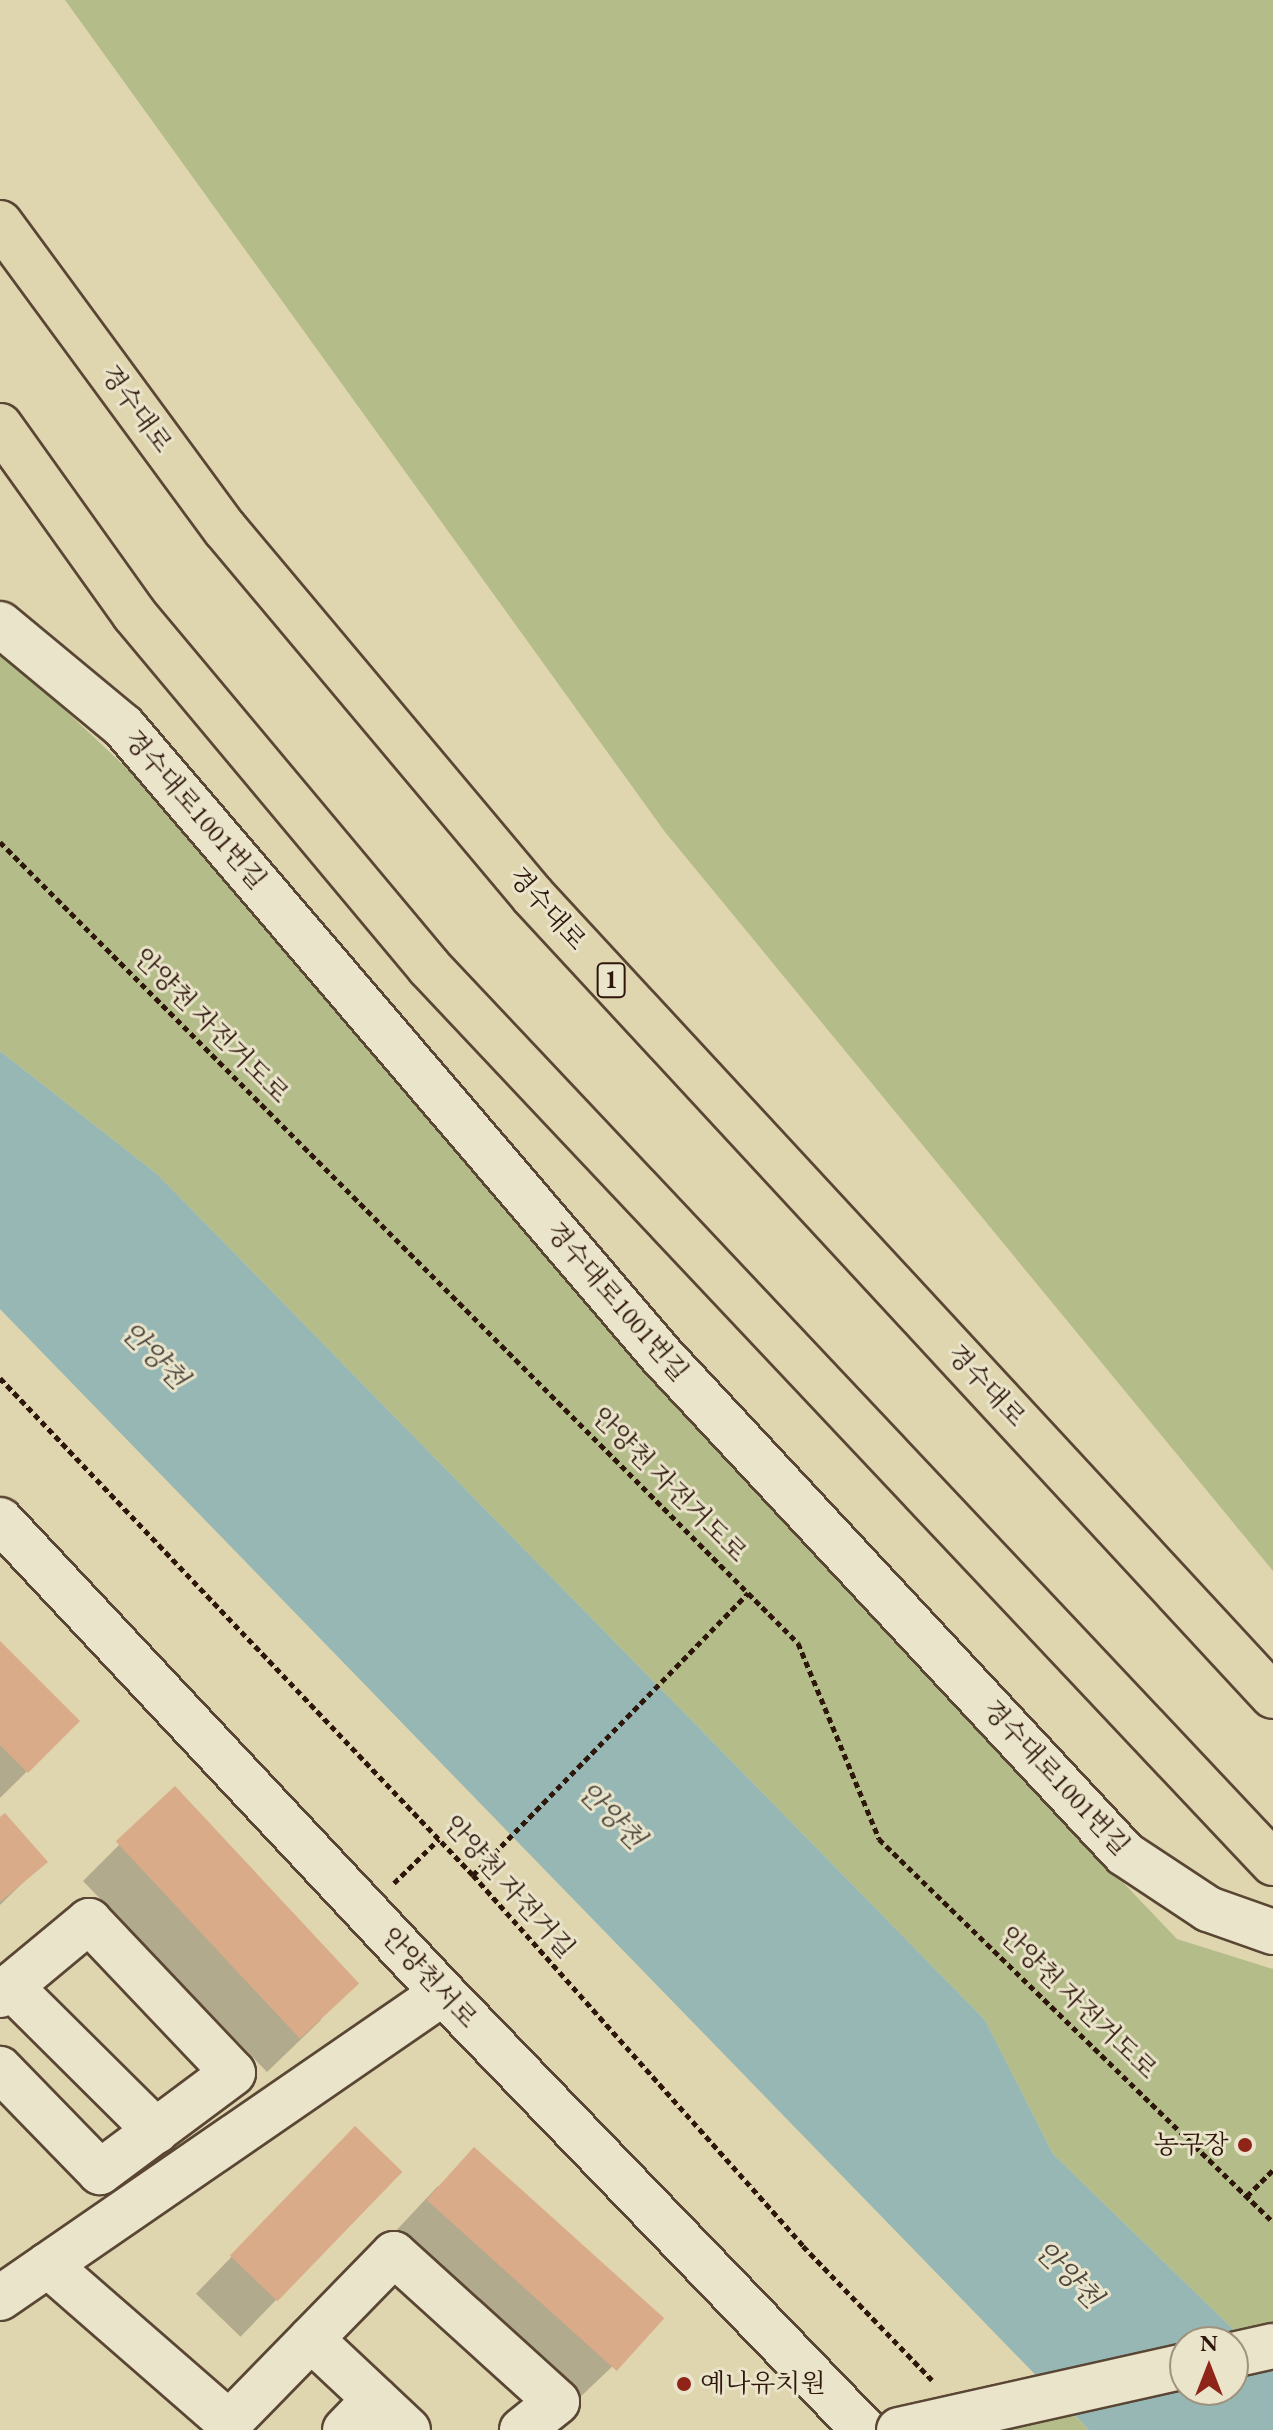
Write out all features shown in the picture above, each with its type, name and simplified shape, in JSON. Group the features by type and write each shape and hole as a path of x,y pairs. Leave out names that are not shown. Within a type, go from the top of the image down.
{"main road":[{"name":"경수대로","path":"0,223 225,529 532,895 1273,1696"},
{"path":"0,426 134,614 429,967 1273,1863"}],"street":[{"name":"경수대로1001번길","path":"0,624 123,726 661,1355 1125,1854 1208,1909 1273,1932"},
{"name":"안양천서로","path":"0,1520 443,1993 864,2430"},
{"path":"0,2069 100,2172 156,2131 233,2073 89,1921 5,1991 156,2131"},
{"path":"443,1993 17,2276 233,2427 311,2339 394,2254 557,2402 522,2430"},
{"path":"311,2339 408,2430"},
{"path":"1249,2351 1273,2346"},
{"path":"899,2430 1169,2370"},
{"path":"345,2430 375,2399"}],"path":[{"name":"안양천 자전거도로","path":"0,842 798,1643 879,1839 1273,2222"},
{"name":"안양천 자전거길","path":"0,1378 473,1875 803,2246 943,2392"},
{"path":"473,1875 675,1663 748,1593"},
{"path":"366,1911 439,1839"},
{"path":"1247,2196 1273,2170"}],"green space":[{"path":"65,0 1273,0 1273,1571 665,832"},
{"path":"0,649 150,790 990,1743 1177,1939 1273,1969 1273,2368 1249,2345 1249,2326 1230,2326 1053,2154 985,2020 157,1174 0,1051"},
{"path":"1072,2413 1089,2430 998,2430"}],"water":[{"name":"안양천","path":"0,1051 157,1174 985,2020 1053,2154 1230,2326 1169,2326 1169,2406 1249,2406 1249,2345 1273,2368 1273,2430 1089,2430 0,1309"}],"building":[{"path":"0,1641 80,1721 28,1773 0,1745"},
{"path":"175,1786 359,1983 300,2039 116,1841"},
{"path":"5,1813 48,1862 0,1902 0,1817"},
{"path":"355,2126 402,2172 277,2301 230,2255"},
{"path":"474,2147 664,2318 617,2371 426,2200"}],"place":[{"name":"농구장","path":"1245,2145"},
{"name":"예나유치원","path":"684,2384"}]}
